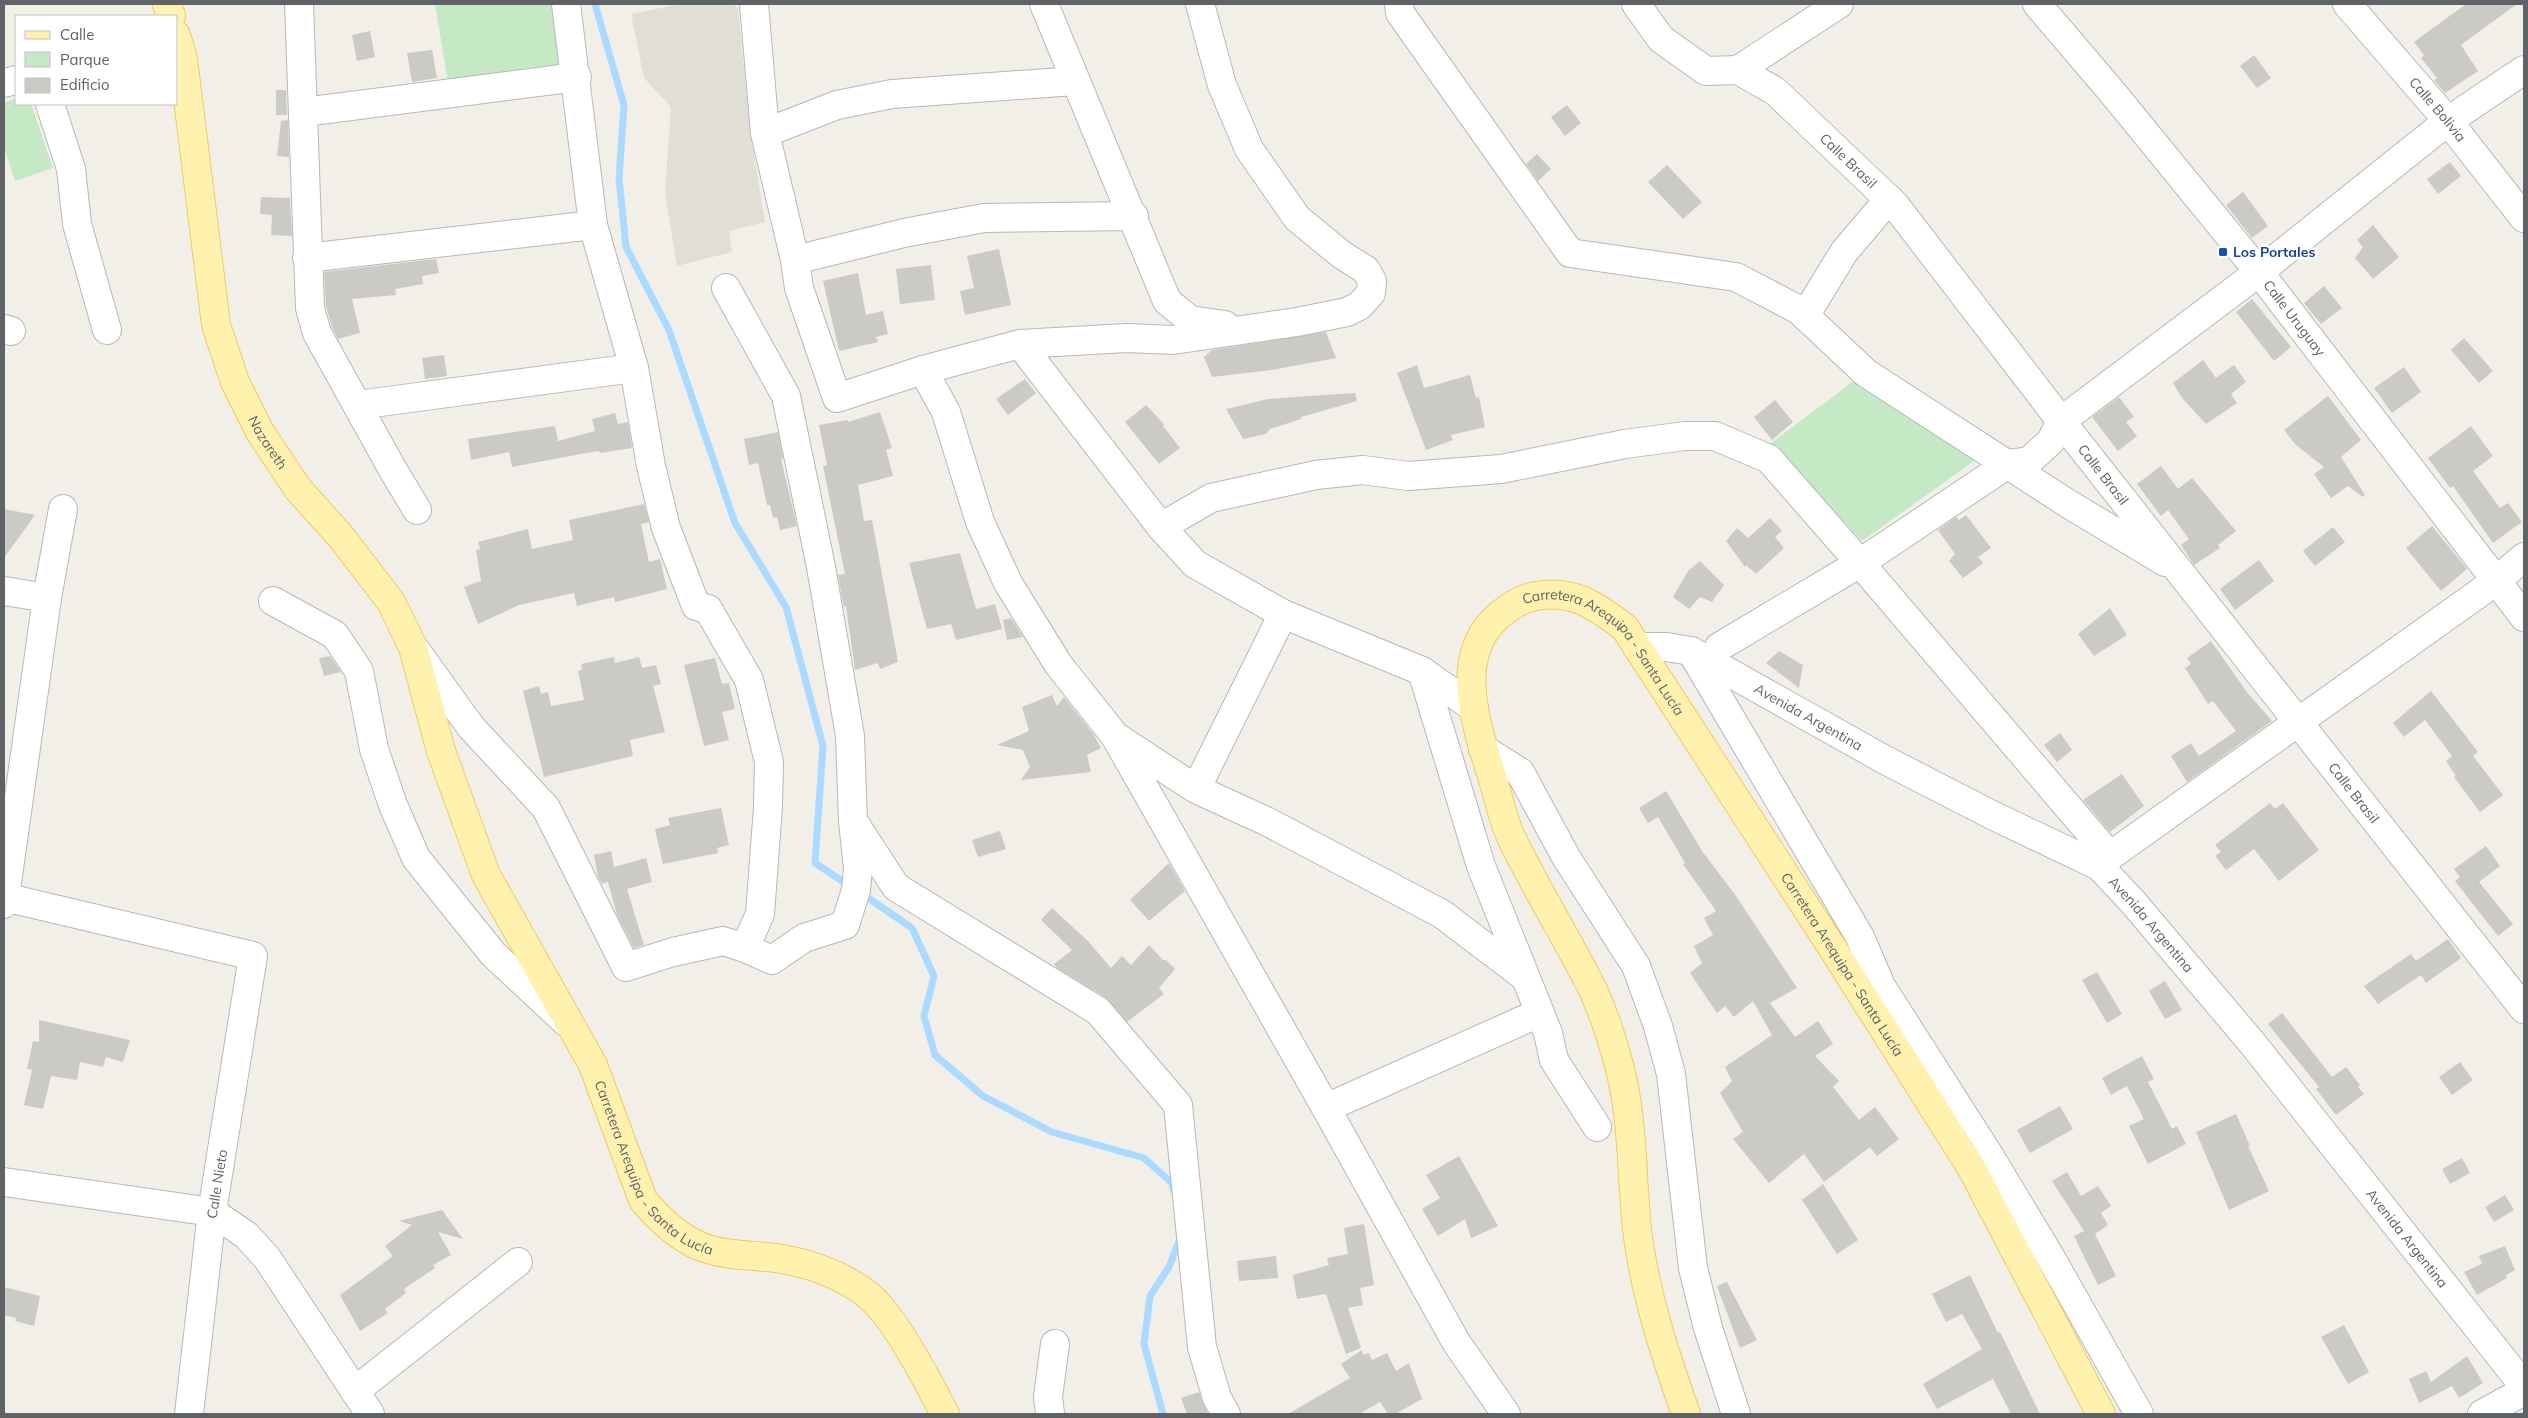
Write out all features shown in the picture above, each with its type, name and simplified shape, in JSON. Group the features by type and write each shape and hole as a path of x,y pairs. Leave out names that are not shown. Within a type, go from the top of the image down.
{"main road":[{"name":"Nazareth","path":"178,42 183,59 216,325 235,382 260,432 298,489 342,538 391,602 413,647 441,751 462,810"},
{"name":"Carretera Arequipa - Santa Lucía","path":"1686,1414 1648,1298 1638,1235 1626,1102 1620,1068 1608,1025 1593,991 1510,834 1483,749 1474,708 1471,682 1473,657 1480,638 1492,622 1518,601 1550,593 1569,594 1597,606 1625,628 1638,647 1836,952 1971,1167 2100,1414"},
{"name":"Carretera Arequipa - Santa Lucía","path":"462,810 486,875 593,1065 643,1200 658,1218 690,1241 702,1247 723,1253 777,1258 818,1268 842,1278 866,1293 890,1320 908,1347 945,1414"}],"street":[{"path":"299,4 310,308 317,333 417,510"},
{"path":"566,4 577,77 593,226 634,368 652,466 666,528 696,606 708,609 749,680 769,762 768,807 760,914 745,948"},
{"path":"754,4 765,133 795,260 799,288 837,398 923,370 1020,344 1127,338 1172,340 1250,329 1347,312 1359,306 1371,294 1372,281 1366,270 1342,255 1298,218 1249,149 1222,85 1200,4"},
{"path":"1044,4 1075,81 1134,216 1167,301 1190,320 1250,329"},
{"path":"1399,4 1400,13 1570,253 1736,277 1799,310 1866,373 2008,464 2180,570"},
{"path":"1636,4 1661,39 1706,71 1738,70 1839,4"},
{"name":"Calle Uruguay","path":"2037,4 2112,92 2259,272 2524,617"},
{"name":"Calle Bolivia","path":"2347,4 2448,121 2524,218"},
{"name":"Calle Brasil","path":"1738,70 1775,91 1889,199 2524,1009"},
{"path":"1719,647 1860,563 2008,464 2029,461 2051,441 2062,422 2259,272 2448,121 2524,70"},
{"path":"304,112 577,77"},
{"path":"765,133 837,105 892,94 1075,81"},
{"path":"50,105 70,169 77,224 107,330"},
{"path":"1805,316 1844,252 1889,199"},
{"path":"795,260 904,233 984,218 1134,216"},
{"path":"307,258 593,226"},
{"path":"413,647 471,727 546,808 626,967 673,952 723,941 772,960 804,938 845,925 856,890 858,869 853,821 850,736 821,567 786,396 726,288"},
{"path":"1020,344 1161,526 1195,564 1284,614 1422,671 1474,708"},
{"path":"358,405 634,368"},
{"path":"923,370 946,412 980,522 1008,583 1058,664 1115,736 1456,1342 1506,1414"},
{"path":"1161,526 1210,498 1316,475 1363,470 1408,476 1501,469 1625,444 1685,436 1715,436 1769,459 1860,563 2104,861 2496,581 2524,558"},
{"path":"4,904 47,598 63,509"},
{"path":"4,591 47,598"},
{"path":"274,601 335,636 359,671 374,749 393,805 416,858 493,954 575,1030"},
{"path":"1196,789 1284,614"},
{"name":"Avenida Argentina","path":"1638,647 1666,647 1691,651 1885,760 1992,815 2104,861 2132,901 2253,1044 2524,1386"},
{"path":"1691,651 1860,937 1881,986 2022,1210 2139,1414"},
{"path":"1422,671 1481,866 1539,1013 1554,1060 1598,1127"},
{"path":"1115,736 1196,789 1266,821 1442,914 1525,977"},
{"path":"1483,749 1520,772 1566,857 1636,966 1658,1026 1671,1074 1693,1268 1708,1328 1736,1414"},
{"path":"853,821 896,887 1098,1011 1178,1105 1202,1347 1217,1398 1226,1414"},
{"name":"Calle Nieto","path":"4,898 252,956 212,1212 189,1414"},
{"path":"1326,1108 1539,1013"},
{"path":"4,1182 212,1212 246,1234 267,1258 370,1414"},
{"path":"355,1391 518,1262"},
{"path":"1050,1414 1048,1397 1055,1344"},
{"path":"2482,1414 2524,1391"}],"shaded area":[{"path":"681,4 732,4 738,8 751,138 765,222 729,231 732,252 677,266 665,193 671,107 644,78 631,14"}],"green space":[{"path":"435,4 556,4 564,66 448,82"},
{"path":"15,98 15,105 31,105 53,168 15,181 4,147 4,103"},
{"path":"1854,381 1977,459 1862,541 1771,443"}],"building":[{"path":"2466,4 2517,4 2461,45 2478,71 2445,93 2434,80 2437,78 2421,58 2424,55 2414,42"},
{"path":"370,31 375,57 357,61 352,35"},
{"path":"432,50 437,78 412,82 407,53"},
{"path":"2254,55 2271,78 2257,88 2240,66"},
{"path":"276,90 286,90 287,115 276,115"},
{"path":"1567,105 1581,123 1565,136 1551,117"},
{"path":"288,120 289,157 277,156 281,121"},
{"path":"1537,154 1551,169 1538,181 1526,164"},
{"path":"2450,162 2461,176 2438,194 2427,179"},
{"path":"1667,165 1702,202 1683,219 1648,182"},
{"path":"2243,192 2268,226 2252,238 2226,205"},
{"path":"261,197 290,198 292,236 271,235 272,215 260,214"},
{"path":"2373,225 2399,257 2373,279 2355,258 2363,247 2357,240"},
{"path":"999,249 1011,305 965,315 960,291 974,288 967,256"},
{"path":"436,259 439,273 422,276 423,284 395,289 396,295 352,299 360,333 338,339 332,327 326,306 324,272"},
{"path":"931,265 935,300 900,304 896,269"},
{"path":"858,273 866,315 883,311 888,334 876,337 878,342 839,351 823,281"},
{"path":"2324,286 2342,308 2321,324 2304,303"},
{"path":"2252,299 2291,347 2274,361 2236,312"},
{"path":"1326,332 1336,358 1272,370 1212,377 1204,357 1212,350"},
{"path":"2464,338 2493,371 2479,383 2451,350"},
{"path":"444,355 447,376 425,379 422,358"},
{"path":"2203,360 2216,378 2234,365 2246,382 2231,394 2237,403 2206,424 2182,398 2173,383"},
{"path":"1417,365 1424,388 1470,375 1476,398 1479,397 1485,427 1451,435 1453,440 1426,450 1397,373"},
{"path":"2404,367 2421,392 2392,413 2374,388"},
{"path":"1025,379 1036,393 1008,415 996,399"},
{"path":"1355,393 1357,401 1301,417 1301,419 1270,429 1266,434 1243,439 1226,409 1268,399"},
{"path":"2328,396 2361,440 2341,457 2365,495 2363,497 2348,486 2331,498 2314,474 2324,467 2296,445 2284,430"},
{"path":"2119,397 2134,417 2126,422 2137,436 2118,451 2092,417"},
{"path":"1775,400 1793,422 1772,440 1754,417"},
{"path":"1146,405 1164,424 1163,426 1180,448 1159,464 1125,422"},
{"path":"880,412 892,448 886,450 893,476 858,485 864,521 872,520 898,662 880,669 878,663 855,670 846,606 844,607 838,575 845,574 823,466 827,465 819,425 848,420 848,422"},
{"path":"615,413 618,424 628,422 632,448 600,453 599,451 586,453 512,467 509,452 471,460 468,439 555,426 558,441 595,431 592,419"},
{"path":"2471,426 2493,456 2473,471 2500,508 2508,503 2522,522 2493,543 2453,486 2450,488 2428,458"},
{"path":"778,432 783,458 781,459 797,526 780,530 777,517 773,518 770,505 767,505 758,463 749,465 744,439"},
{"path":"2161,466 2178,489 2192,478 2236,531 2218,545 2220,548 2194,565 2181,545 2189,539 2168,510 2161,516 2137,484"},
{"path":"644,504 649,522 641,524 649,562 660,559 667,589 615,602 614,597 577,606 574,593 519,605 478,624 464,587 481,581 476,550 480,549 478,542 528,529 532,549 573,540 569,520"},
{"path":"4,509 35,515 4,558"},
{"path":"1966,515 1991,548 1978,557 1983,563 1963,578 1949,561 1955,554 1938,530 1956,517 1959,520"},
{"path":"1770,518 1782,531 1775,537 1784,548 1756,574 1746,565 1745,567 1726,541 1737,528 1748,538"},
{"path":"2432,526 2467,569 2441,591 2406,548"},
{"path":"2333,527 2345,542 2315,566 2303,551"},
{"path":"960,553 976,609 995,604 1002,629 956,640 951,624 927,629 909,563"},
{"path":"2259,560 2274,581 2235,610 2220,589"},
{"path":"1700,561 1724,585 1712,602 1700,597 1689,609 1673,597 1688,571"},
{"path":"2110,608 2127,635 2094,656 2078,634"},
{"path":"1011,618 1023,637 1007,640 1003,620"},
{"path":"2211,641 2246,691 2272,721 2187,782 2171,756 2191,743 2199,756 2236,731 2213,701 2208,704 2185,668 2191,664 2187,658"},
{"path":"1779,651 1803,665 1799,688 1766,663"},
{"path":"330,656 341,672 324,676 319,658"},
{"path":"614,657 615,663 639,657 642,668 656,665 661,684 653,686 665,732 630,740 633,756 544,777 523,691 539,686 541,694 548,692 551,706 584,700 578,671 582,670 581,664"},
{"path":"715,658 722,684 729,683 735,709 722,712 729,740 704,746 684,665"},
{"path":"2431,691 2478,752 2473,756 2503,795 2480,812 2454,777 2456,776 2446,761 2452,756 2425,720 2404,737 2393,723"},
{"path":"1052,695 1057,706 1064,697 1094,735 1101,748 1087,755 1091,772 1021,780 1030,767 1023,750 997,745 1029,731 1022,707"},
{"path":"2060,733 2072,750 2057,762 2044,745"},
{"path":"2122,774 2144,806 2110,832 2083,800"},
{"path":"1666,791 1702,851 1736,896 1797,988 1770,1003 1795,1037 1818,1021 1833,1044 1815,1056 1839,1081 1833,1087 1859,1120 1875,1107 1899,1139 1877,1156 1870,1147 1824,1182 1804,1154 1769,1183 1733,1139 1743,1132 1720,1093 1732,1081 1725,1067 1772,1035 1753,1001 1734,1017 1725,1006 1717,1013 1690,973 1702,963 1694,946 1713,935 1704,918 1716,911 1683,864 1685,863 1658,817 1648,823 1639,808"},
{"path":"2270,803 2275,809 2283,803 2319,850 2279,881 2254,849 2226,870 2215,856 2221,852 2215,845"},
{"path":"721,808 729,845 717,848 718,853 663,864 655,829 670,825 668,818"},
{"path":"1000,831 1006,849 978,857 972,840"},
{"path":"2486,846 2500,866 2479,882 2513,924 2498,936 2455,881 2460,877 2454,869"},
{"path":"611,851 614,867 646,858 652,882 627,889 644,945 634,948 617,915 608,882 602,884 598,877 594,855"},
{"path":"1169,863 1185,891 1149,921 1130,900"},
{"path":"1052,908 1088,941 1111,968 1122,956 1131,965 1149,945 1163,960 1166,960 1175,969 1159,988 1164,994 1127,1022 1106,998 1057,968 1054,964 1072,950 1041,920"},
{"path":"2448,939 2461,958 2426,983 2421,975 2378,1004 2364,986 2411,954 2416,961"},
{"path":"2097,972 2122,1014 2107,1023 2082,980"},
{"path":"2165,981 2182,1010 2165,1019 2149,991"},
{"path":"2282,1013 2332,1077 2346,1067 2360,1085 2358,1087 2364,1094 2336,1115 2316,1089 2319,1087 2268,1024"},
{"path":"39,1020 130,1040 123,1062 106,1057 103,1067 80,1062 77,1080 51,1076 43,1109 24,1105 32,1070 27,1069 33,1041 39,1042"},
{"path":"2142,1056 2154,1079 2148,1082 2172,1129 2177,1126 2186,1144 2148,1164 2129,1126 2144,1119 2127,1086 2111,1095 2102,1078"},
{"path":"2460,1062 2473,1080 2452,1095 2439,1077"},
{"path":"2060,1106 2073,1129 2030,1153 2017,1130"},
{"path":"2236,1114 2250,1146 2248,1146 2269,1191 2229,1210 2196,1132"},
{"path":"1459,1156 1498,1226 1471,1238 1465,1219 1438,1236 1422,1209 1440,1198 1426,1175"},
{"path":"2462,1158 2470,1173 2450,1184 2442,1169"},
{"path":"2067,1172 2081,1196 2098,1186 2111,1206 2101,1213 2108,1225 2095,1234 2116,1276 2098,1285 2074,1236 2084,1231 2052,1181"},
{"path":"1823,1184 1858,1240 1837,1254 1802,1200"},
{"path":"2505,1195 2514,1210 2494,1222 2485,1207"},
{"path":"442,1210 463,1239 438,1232 451,1255 433,1265 435,1268 404,1289 406,1293 385,1309 388,1313 360,1331 340,1295 393,1256 385,1246 412,1225 399,1221"},
{"path":"1364,1224 1374,1285 1360,1288 1363,1305 1348,1308 1361,1348 1346,1354 1326,1294 1297,1299 1293,1275 1329,1265 1327,1258 1348,1254 1344,1228"},
{"path":"2505,1246 2515,1270 2506,1275 2507,1278 2477,1295 2464,1272 2482,1264 2479,1256"},
{"path":"1276,1256 1278,1278 1239,1281 1237,1261"},
{"path":"1970,1275 2040,1414 2011,1414 1993,1379 1937,1409 1923,1384 1982,1349 1962,1314 1946,1322 1932,1294"},
{"path":"1727,1282 1757,1340 1740,1348 1717,1286"},
{"path":"4,1287 40,1296 34,1326 15,1321 16,1318 4,1315"},
{"path":"2344,1325 2369,1372 2348,1384 2321,1337"},
{"path":"1362,1350 1363,1355 1369,1353 1372,1360 1387,1353 1396,1371 1409,1363 1422,1399 1395,1414 1388,1414 1380,1402 1359,1414 1288,1414 1350,1378 1341,1364"},
{"path":"2467,1356 2483,1383 2459,1398 2452,1386 2419,1403 2409,1379 2426,1371 2431,1382"},
{"path":"1199,1392 1208,1414 1187,1414 1181,1398"}],"waterway":[{"path":"595,4 624,105 619,178 626,247 669,330 735,523 786,607 823,746 815,863 850,886"},
{"path":"861,893 912,928 934,976 924,1016 935,1055 983,1096 1052,1132 1144,1158 1172,1183 1174,1192"},
{"path":"1163,1414 1144,1344 1150,1296 1169,1267 1181,1236"}],"place":[{"name":"Los Portales","path":"2223,252"}]}
